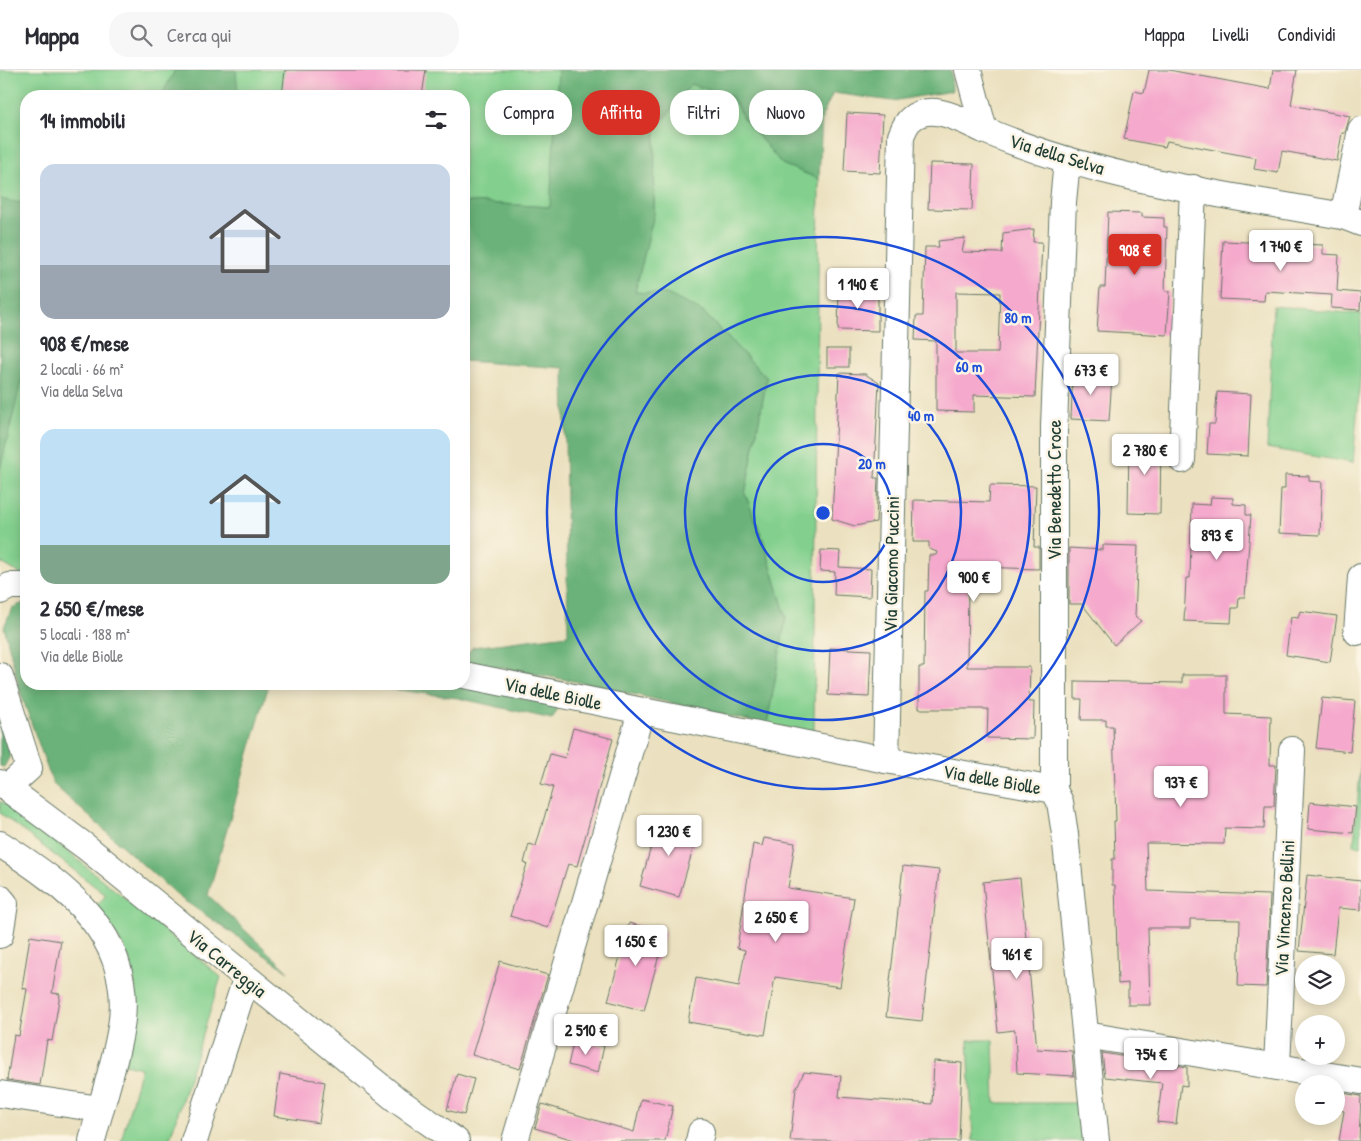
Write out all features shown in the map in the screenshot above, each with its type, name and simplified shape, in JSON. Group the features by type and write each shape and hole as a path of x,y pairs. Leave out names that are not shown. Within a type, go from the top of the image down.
{"street":[{"name":"Via della Selva","path":"968,70 984,130 1026,148 1067,161 1352,220"},
{"name":"Via Giacomo Puccini","path":"886,760 901,136 910,120 924,112 941,113 984,130"},
{"path":"1352,220 1361,130"},
{"name":"Via Benedetto Croce","path":"1054,790 1054,426 1063,202 1067,161"},
{"path":"1182,460 1192,188"},
{"path":"1357,632 1361,577"},
{"path":"0,592 10,586 20,586"},
{"path":"0,676 29,768 4,785"},
{"name":"Via delle Biolle","path":"470,676 886,760 1054,790 1060,802 1062,818 1096,1141"},
{"path":"515,1141 641,712"},
{"name":"Via Vincenzo Bellini","path":"1277,1066 1292,750"},
{"name":"Via Carreggia","path":"4,785 86,847 397,1100 456,1141"},
{"path":"0,844 42,870 95,920 114,952 122,993 121,1026 92,1141"},
{"path":"0,898 5,904 0,935"},
{"path":"194,1141 246,979"},
{"path":"1086,1035 1361,1080"},
{"path":"0,1094 100,1109"}],"green space":[{"path":"0,70 558,70 557,90 485,90 485,135 555,135 551,207 470,202 470,90 20,90 20,574 0,562"},
{"path":"175,70 236,70 238,90 164,90"},
{"path":"558,70 951,70 952,91 892,101 833,93 823,114 823,90 749,90 749,125 739,110 739,90 710,90 691,84 686,90 670,90 670,111 660,124 660,90 582,90 582,135 655,135 654,214 635,292 667,294 703,312 767,378 745,494 763,539 786,617 767,725 584,683 470,662 470,650 473,647 568,635 564,368 470,361 470,202 550,207 554,135 572,135 572,90 557,90"},
{"path":"690,84 709,90 686,90"},
{"path":"739,110 749,125 749,135 757,135 782,164 819,179 814,731 767,725 786,617 763,539 745,494 767,378 703,312 635,292 654,214 655,135 660,135 660,124 670,111 670,135 739,135"},
{"path":"757,135 821,135 819,179 782,164"},
{"path":"0,199 20,203 20,386 0,470"},
{"path":"1273,306 1361,314 1361,367 1353,463 1267,448"},
{"path":"20,605 20,690 267,690 208,895 288,971 179,897 53,784 21,694 4,627 12,608"},
{"path":"470,685 559,707 552,719 458,698 399,690 470,690"},
{"path":"0,722 12,752 4,767 0,766"},
{"path":"1361,760 1361,846 1354,845"},
{"path":"0,801 23,815 221,977 169,1141 121,1141 141,1068 125,1064 135,1010 135,983 125,950 95,908 106,895 0,813"},
{"path":"968,1040 993,1040 995,1103 1080,1103 1082,1141 973,1141"}],"building":[{"path":"285,70 426,70 423,90 283,90"},
{"path":"1149,70 1169,70 1270,89 1273,70 1297,70 1291,105 1350,116 1345,133 1342,133 1337,161 1282,151 1278,173 1254,169 1256,158 1167,141 1165,147 1124,139 1134,91 1144,93"},
{"path":"847,113 883,115 880,173 844,171"},
{"path":"930,163 974,164 972,210 928,209"},
{"path":"1108,212 1142,213 1142,217 1164,218 1164,227 1167,227 1165,291 1170,291 1167,335 1097,331 1100,287 1105,287"},
{"path":"1034,229 1033,242 1042,242 1035,397 974,395 974,412 936,411 936,341 915,340 916,316 923,316 925,247 939,247 938,241 965,238 962,252 1002,253 1003,233","holes":["956,292 1000,293 998,353 956,353"]},
{"path":"1223,241 1323,245 1323,254 1339,255 1337,291 1361,293 1360,310 1331,308 1332,295 1265,291 1264,301 1220,299"},
{"path":"839,289 878,290 878,331 838,330"},
{"path":"827,349 849,349 849,367 827,367"},
{"path":"1073,370 1105,371 1105,377 1112,377 1109,421 1071,419"},
{"path":"839,373 865,374 879,383 874,478 878,478 876,522 855,526 832,519"},
{"path":"1217,392 1251,394 1248,456 1207,454 1209,424 1215,424"},
{"path":"1129,438 1161,438 1160,514 1128,513"},
{"path":"1285,475 1309,476 1309,481 1322,482 1320,535 1279,533 1281,489 1285,489"},
{"path":"990,485 1036,486 1034,547 1039,547 1039,569 977,567 976,582 968,582 967,667 1030,667 1029,702 1034,702 1033,739 987,738 988,709 919,709 919,667 924,667 925,591 928,591 929,555 936,555 937,552 929,549 929,542 913,542 914,500 989,502"},
{"path":"1211,497 1233,498 1233,504 1246,505 1246,515 1251,515 1245,597 1239,597 1238,608 1232,608 1231,623 1184,621 1186,578 1190,578 1192,504 1210,505"},
{"path":"1103,545 1138,546 1135,616 1141,621 1114,645 1082,604 1069,604 1069,548 1103,550"},
{"path":"821,550 840,551 839,567 871,569 870,597 834,595 835,572 820,571"},
{"path":"1300,611 1337,616 1330,662 1286,655 1291,617 1298,618"},
{"path":"830,648 871,650 869,697 828,695"},
{"path":"1182,675 1226,675 1226,714 1271,716 1270,765 1276,765 1274,806 1265,806 1264,829 1225,828 1224,844 1146,843 1148,891 1270,895 1266,987 1238,986 1240,920 1190,919 1190,928 1148,928 1150,1005 1128,1005 1128,983 1118,984 1115,885 1112,885 1112,859 1115,859 1114,821 1116,821 1113,726 1106,726 1106,720 1081,720 1082,699 1075,699 1075,681 1182,683"},
{"path":"1322,698 1355,701 1350,752 1316,748"},
{"path":"573,728 613,739 577,866 568,864 548,928 510,916 527,864 524,863 529,844 536,846 553,787 541,784 550,754 565,758"},
{"path":"1310,802 1356,807 1353,833 1308,829"},
{"path":"659,818 699,829 679,897 640,886"},
{"path":"764,838 795,843 788,888 854,898 840,987 775,977 765,1035 688,1022 696,978 739,986 745,950 737,948 753,844 762,846"},
{"path":"903,866 939,870 922,1021 886,1017"},
{"path":"1307,875 1361,881 1361,910 1338,908 1333,954 1299,951"},
{"path":"1020,878 1037,1049 1072,1051 1074,1076 1017,1073 1015,1030 998,1032 983,882"},
{"path":"629,923 665,933 644,1011 608,1001"},
{"path":"30,936 61,941 52,993 60,994 52,1041 47,1040 40,1085 7,1080 14,1035 19,1036 27,989 22,988"},
{"path":"500,961 548,975 520,1069 472,1055"},
{"path":"574,1039 604,1046 598,1073 568,1065"},
{"path":"1102,1053 1187,1067 1187,1086 1181,1085 1176,1124 1157,1122 1162,1083 1105,1077"},
{"path":"934,1061 962,1063 959,1141 790,1141 796,1089 804,1072 841,1076 839,1097 932,1104"},
{"path":"280,1074 325,1082 319,1123 274,1116"},
{"path":"457,1074 474,1079 464,1115 447,1110"},
{"path":"1345,1093 1361,1096 1359,1141 1339,1141 1342,1125 1345,1125"},
{"path":"641,1099 673,1106 665,1141 577,1141 535,1128 542,1104 634,1132"}]}
